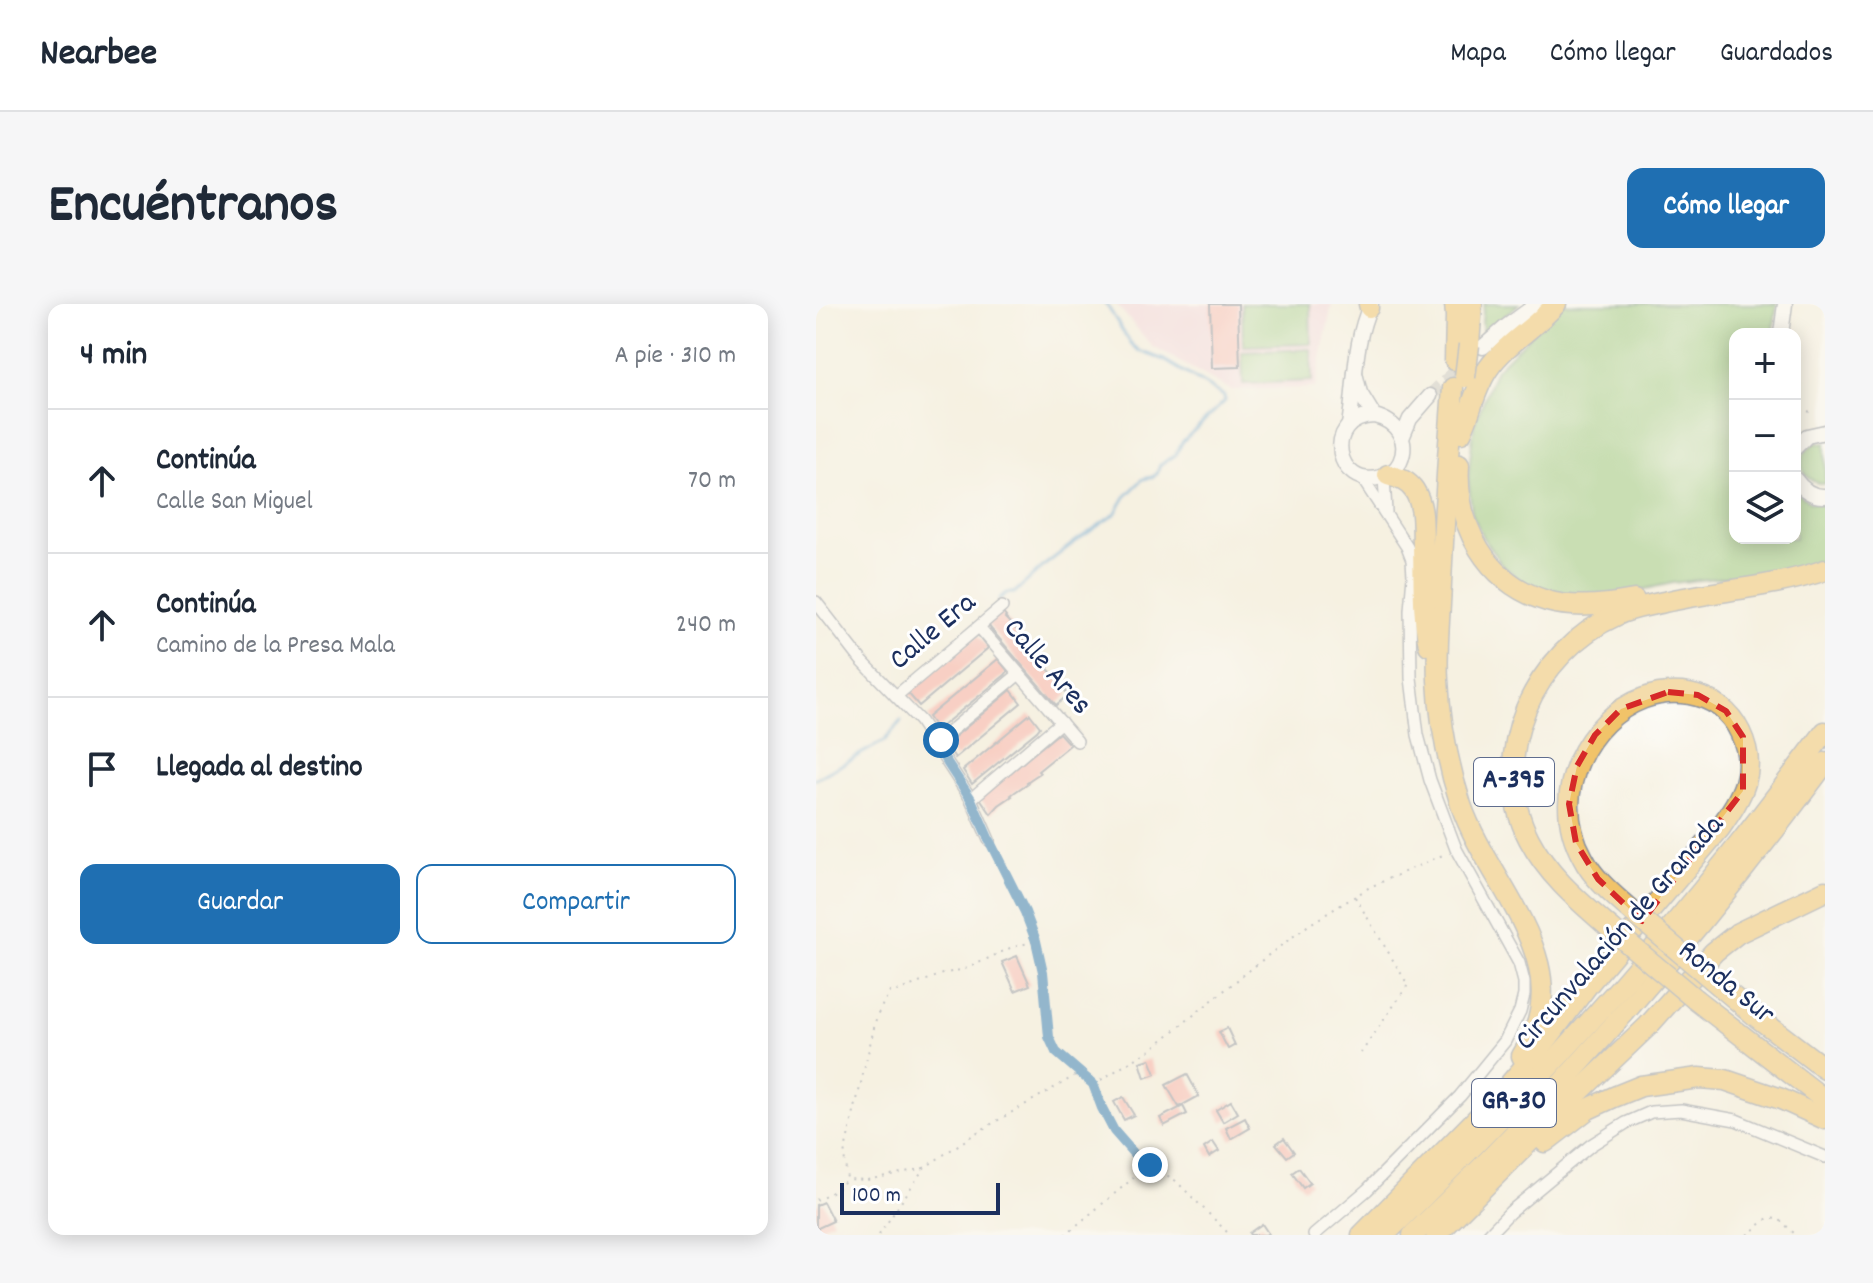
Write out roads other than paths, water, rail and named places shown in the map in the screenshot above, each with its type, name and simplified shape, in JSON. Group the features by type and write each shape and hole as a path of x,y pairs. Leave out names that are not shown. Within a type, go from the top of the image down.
{"highway":[{"path":"1455,304 1461,502 1466,524 1476,545 1506,580 1524,592 1549,602 1581,605 1611,604 1674,594 1694,595 1777,583 1825,570"},
{"path":"1471,1126 1479,1107 1529,1045 1537,1026 1544,990 1535,948 1475,838 1462,807 1443,736 1437,677 1444,514 1458,375 1476,346 1472,304"},
{"path":"1461,433 1488,369 1508,346 1556,304"},
{"path":"1386,476 1405,481 1411,486 1422,510 1426,623 1437,677"},
{"name":"Ronda Sur","path":"1694,595 1619,614 1567,646 1549,667 1526,706 1515,749 1517,804 1522,823 1541,859 1558,880 1696,1000 1825,1100"},
{"path":"1362,1235 1471,1126 1529,1062 1590,982 1720,828 1743,791 1748,773 1747,755 1743,737 1726,711 1698,695 1668,692 1636,701 1607,721 1577,766 1569,804 1571,826 1584,862 1628,908 1713,980 1757,1017 1825,1069"},
{"name":"Circunvalación de Granada","path":"1384,1235 1473,1147 1614,993 1740,844 1825,732"},
{"name":"Circunvalación de Granada","path":"1413,1235 1497,1151 1653,979 1825,763"},
{"path":"1436,1235 1648,1026 1714,952 1738,933 1825,891"},
{"path":"1475,1196 1502,1179 1562,1127 1588,1109 1641,1086 1699,1078 1725,1080 1781,1099 1825,1119"}],"street":[{"path":"1476,346 1537,304"},
{"path":"1782,328 1785,304"},
{"path":"1349,425 1358,341 1369,305"},
{"path":"1355,373 1360,393 1380,417 1392,423 1402,438"},
{"path":"1430,396 1410,419 1402,438 1401,459 1396,468 1386,476 1362,478 1345,465 1340,444 1343,433 1357,419 1380,417 1404,412 1430,396"},
{"path":"1801,432 1825,432"},
{"path":"1386,476 1384,506 1389,520"},
{"path":"1314,1235 1367,1190 1460,1096 1505,1041 1520,1011 1524,982 1519,963 1456,849 1430,780 1418,735 1411,678 1412,560 1407,547 1362,478"},
{"path":"1801,487 1810,493 1825,496"},
{"path":"816,602 861,660 920,721 971,799 989,840"},
{"name":"Calle Era","path":"896,696 1002,607"},
{"name":"Calle Ares","path":"979,627 1077,741"},
{"path":"935,744 1019,674"},
{"path":"971,799 1061,722"},
{"path":"1488,1235 1510,1212 1591,1145 1626,1123 1651,1112 1681,1110 1736,1120 1825,1157"}],"waterway":[{"path":"999,599 1006,593 1014,593 1046,564 1115,514 1125,497 1143,479 1157,474 1160,465 1175,455 1183,441 1225,401 1224,396 1131,344 1106,304"},
{"path":"816,779 884,741 901,721"}],"tunnel":[{"path":"1430,396 1468,360"}]}
